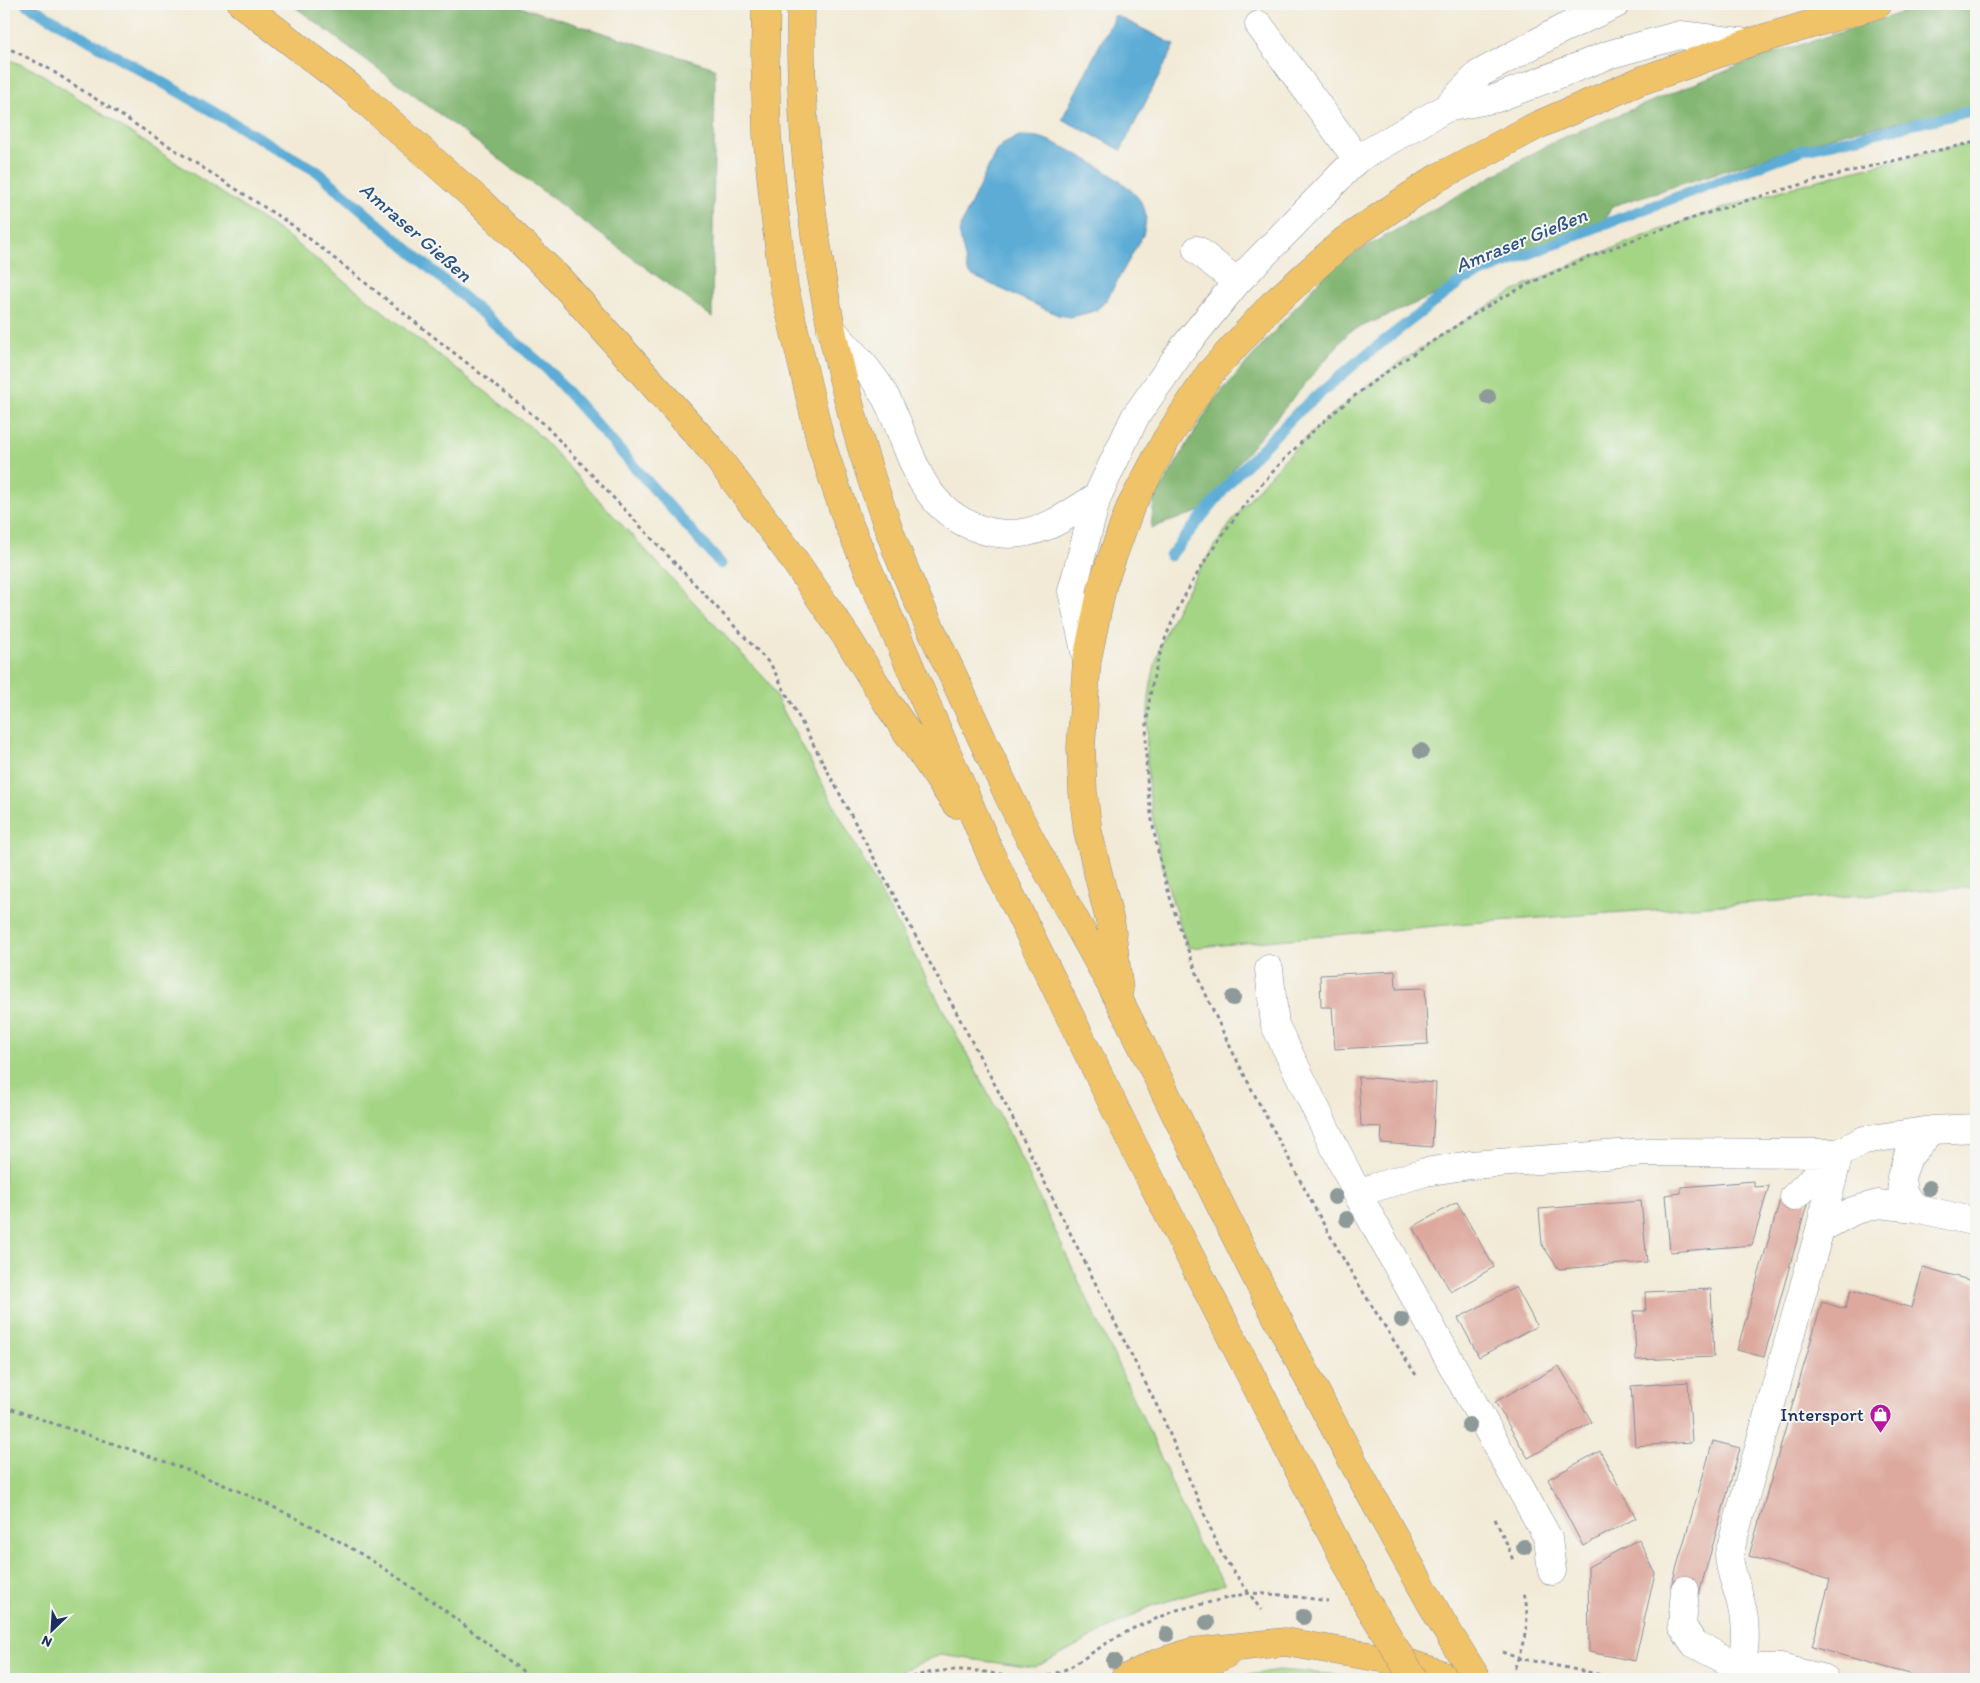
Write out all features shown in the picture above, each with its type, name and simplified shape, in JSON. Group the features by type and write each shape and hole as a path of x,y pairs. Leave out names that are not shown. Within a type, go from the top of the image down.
{"main road":[{"path":"242,4 350,87 480,203 559,279 710,448 788,551 848,638 888,704 990,855"},
{"path":"766,4 767,135 784,287 821,443 847,520 990,855 1130,1139 1366,1601 1414,1679"},
{"path":"801,4 800,44 806,159 818,266 845,390 860,446 897,552 919,604 1020,818 1120,1004 1269,1303 1368,1492 1444,1626 1477,1679"},
{"path":"1120,1004 1111,926 1088,832 1083,792 1081,747 1087,660 1103,583 1130,508 1166,440 1210,373 1272,305 1344,241 1437,178 1538,125 1640,81 1748,43 1878,4"},
{"path":"1124,1679 1157,1663 1192,1652 1285,1642 1405,1662 1456,1679"},
{"path":"1178,1679 1241,1647"},
{"path":"1211,1679 1241,1647"}],"lane":[{"path":"1087,660 1072,591 1097,497 1135,417 1184,347 1237,282 1357,159 1446,108 1479,74 1562,29 1616,4"},
{"path":"1259,25 1357,159"},
{"path":"1446,108 1497,98 1611,54 1680,35 1748,43"},
{"path":"1198,250 1237,282"},
{"path":"831,329 877,382 887,400 920,478 938,504 951,516 982,531 999,534 1017,534 1045,527 1097,497"},
{"path":"1269,969 1275,1025 1357,1193 1548,1538 1552,1571"},
{"path":"1794,1197 1838,1152 1864,1140 1932,1130 1976,1128"},
{"path":"1916,1208 1903,1194 1902,1177 1908,1157 1932,1130"},
{"path":"1357,1193 1425,1172 1470,1165 1646,1152 1838,1152"},
{"path":"1739,1674 1745,1627 1742,1604 1729,1566 1729,1554 1820,1229 1838,1152"},
{"path":"1820,1229 1853,1211 1878,1204 1916,1208 1976,1222"},
{"path":"1685,1590 1682,1626 1693,1643 1739,1674 1781,1668 1825,1679"}],"path":[{"path":"4,46 46,67 292,226 542,423 771,665 1015,1122 1162,1416 1222,1555 1285,1642"},
{"path":"1418,1379 1332,1239 1260,1105 1225,1036 1188,948 1171,900 1150,802 1146,760 1150,684 1160,648 1172,619 1188,588 1235,517 1296,446 1360,390 1389,369 1481,310 1555,271 1644,235 1717,209 1839,174 1976,142"},
{"path":"4,1406 170,1464 224,1485 278,1510 362,1555 412,1587 533,1679"},
{"path":"1492,1514 1507,1544 1517,1572"},
{"path":"1511,1679 1528,1620 1524,1591"},
{"path":"1518,1658 1622,1679"},
{"path":"904,1679 940,1670 955,1669 984,1671 1015,1679"}],"green space":[{"path":"291,4 511,4 715,68 712,317"},
{"path":"1929,4 1976,4 1976,108 1847,132 1612,206 1604,222 1349,332 1234,468 1212,507 1151,528 1154,500 1213,401 1332,266 1557,140 1753,60"},
{"path":"4,57 40,73 287,236 533,429 768,682 1008,1131 1153,1439 1196,1541 1225,1584 1151,1606 1034,1668 940,1655 882,1679 4,1679"},
{"path":"1976,142 1976,887 1469,923 1188,948 1163,868 1152,813 1147,758 1147,730 1149,695 1155,664 1169,626 1198,571 1243,507 1291,453 1342,406 1400,362 1494,303 1539,280 1655,232 1746,201 1883,163"},
{"path":"1278,1670 1352,1676 1353,1679 1227,1679"}],"water":[{"path":"1115,15 1175,45 1121,150 1062,119"},
{"path":"1019,136 1042,138 1081,156 1110,174 1134,193 1145,210 1146,218 1143,235 1106,301 1095,311 1071,317 1058,315 968,272 959,232 961,225 996,151 1002,145"}],"building":[{"path":"1395,971 1396,989 1425,988 1428,1044 1335,1049 1332,1007 1321,1007 1320,975"},
{"path":"1358,1077 1436,1083 1432,1147 1381,1143 1382,1127 1361,1126"},
{"path":"1754,1181 1754,1187 1769,1186 1752,1245 1670,1252 1665,1195 1681,1193 1681,1187"},
{"path":"1782,1193 1808,1201 1764,1357 1737,1350"},
{"path":"1641,1201 1647,1262 1559,1269 1542,1245 1539,1209"},
{"path":"1457,1202 1494,1267 1451,1292 1413,1227"},
{"name":"Intersport","path":"1923,1267 1976,1282 1976,1679 1928,1679 1812,1647 1830,1580 1749,1556 1822,1302 1845,1309 1851,1290 1912,1308"},
{"path":"1516,1287 1537,1326 1479,1357 1458,1318"},
{"path":"1711,1289 1714,1357 1636,1360 1634,1311 1646,1311 1645,1292"},
{"path":"1559,1366 1592,1422 1528,1458 1495,1402"},
{"path":"1688,1382 1692,1442 1635,1446 1631,1386"},
{"path":"1713,1441 1740,1448 1699,1594 1671,1587"},
{"path":"1600,1451 1636,1518 1583,1546 1548,1479"},
{"path":"1639,1539 1655,1573 1635,1661 1589,1652 1588,1567"}],"waterway":[{"name":"Amraser Gießen","path":"26,4 318,172 547,369 721,564"},
{"name":"Amraser Gießen","path":"1170,556 1235,476 1297,413 1358,361 1463,280 1610,222 1802,150 1976,110"}],"place":[{"name":"Intersport","path":"1880,1433"}]}
